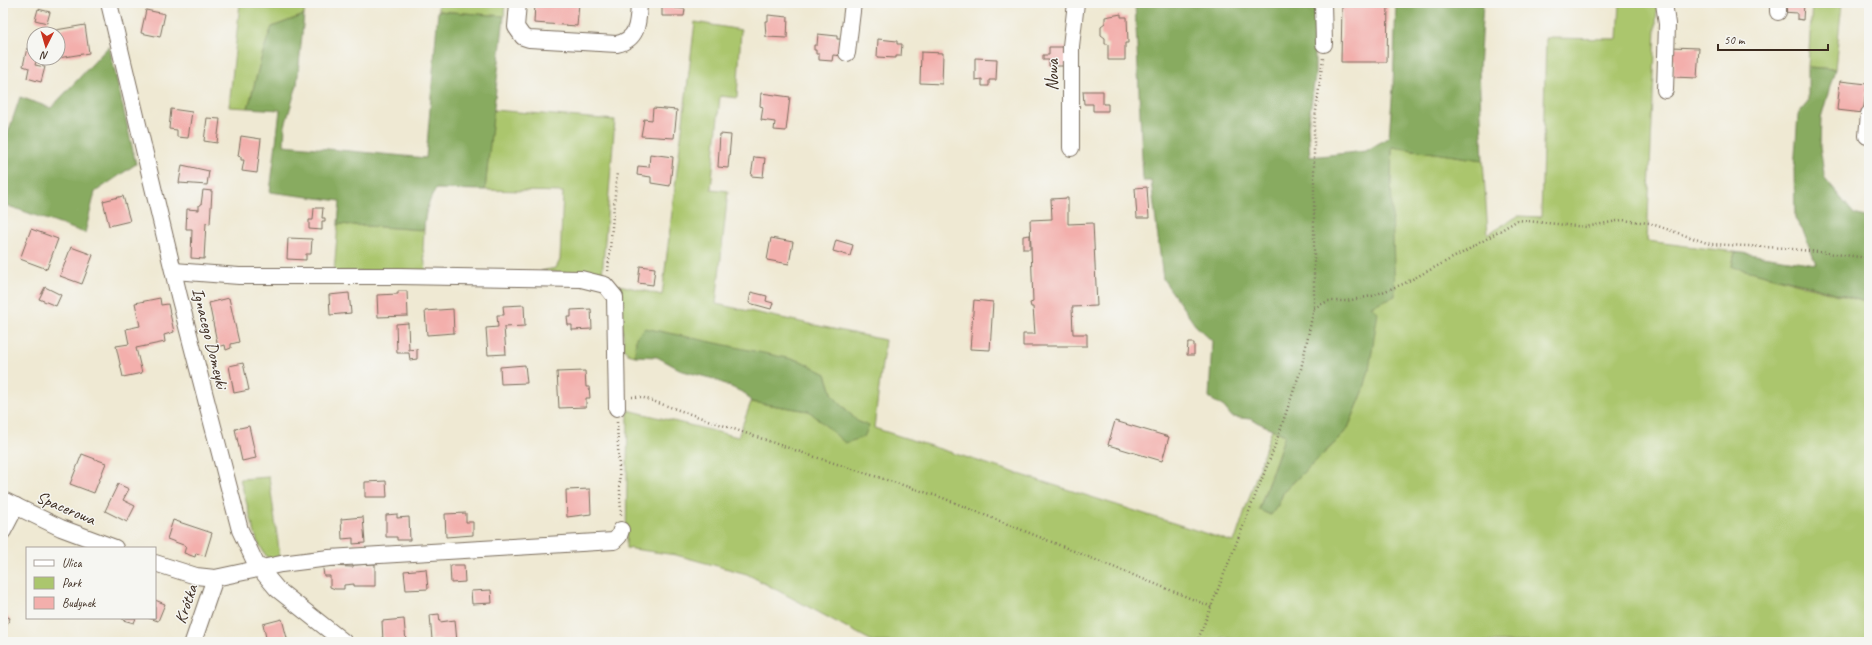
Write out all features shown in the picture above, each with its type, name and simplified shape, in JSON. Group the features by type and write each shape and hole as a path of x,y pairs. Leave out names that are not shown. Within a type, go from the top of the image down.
{"street":[{"name":"Ignacego Domeyki","path":"109,3 174,271 240,530 259,569 282,594 344,642"},
{"path":"518,3 516,27 523,37 617,44 630,39 635,34 639,3"},
{"path":"847,52 853,3"},
{"name":"Nowa","path":"1071,148 1071,46 1076,3"},
{"path":"1323,3 1324,44"},
{"path":"1664,3 1666,24 1665,90"},
{"path":"1867,136 1869,114"},
{"path":"174,271 239,276 399,276 582,279 605,285 615,297 617,402"},
{"path":"3,531 9,503"},
{"name":"Spacerowa","path":"9,503 61,528 112,547"},
{"path":"156,563 196,576 215,578 281,564 328,558 614,541 619,536 621,530"},
{"name":"Krótka","path":"193,642 215,578"}],"path":[{"path":"1197,642 1212,607 1287,412 1302,369 1314,308 1314,126 1324,44"},
{"path":"605,285 617,172"},
{"path":"1314,308 1328,301 1346,301 1372,296 1403,284 1466,251 1518,220 1586,227 1622,220 1649,224 1710,244 1784,248 1869,258"},
{"path":"621,530 617,402 642,397 812,456 943,498 1212,607"}],"green space":[{"path":"240,3 305,3 304,15 272,27 248,108 229,107"},
{"path":"438,3 505,3 504,16 438,11"},
{"path":"1135,3 1315,3 1315,77 1308,125 1310,157 1366,151 1389,137 1393,87 1396,3 1483,3 1479,69 1483,160 1392,147 1391,181 1395,296 1371,306 1378,312 1369,370 1363,392 1348,428 1338,440 1284,491 1278,505 1271,515 1259,510 1285,435 1250,419 1232,417 1224,407 1209,398 1212,341 1195,325 1163,279 1151,181 1143,181"},
{"path":"1620,3 1657,3 1647,241 1735,252 1732,266 1869,303 1869,642 1246,642 1223,637 1221,642 874,642 747,574 676,555 626,548 628,410 738,437 751,402 809,411 826,424 857,421 833,396 826,374 636,338 635,356 628,354 624,348 620,295 611,283 662,295 695,22 741,30 737,98 720,96 711,189 728,191 716,304 885,340 874,428 1233,542 1236,537 1272,429 1285,435 1259,509 1270,515 1278,505 1284,491 1338,440 1348,428 1363,392 1372,351 1371,306 1391,181 1392,147 1483,160 1488,234 1518,216 1541,217 1546,38 1618,39"},
{"path":"1812,3 1842,3 1835,69 1808,67"},
{"path":"438,11 504,16 485,190 436,189 430,199 427,209 424,230 338,224 340,201 270,192 280,110 248,108 272,27 304,15 297,85 285,126 284,145 426,158"},
{"path":"109,46 136,164 95,192 85,233 3,204 3,148 20,97 51,108"},
{"path":"1808,67 1835,69 1821,118 1820,147 1825,179 1854,214 1869,218 1869,303 1804,284 1732,267 1735,252 1816,264 1803,231 1795,219 1794,169 1798,114 1808,102"},
{"path":"493,110 615,120 602,276 541,271 556,268 560,260 563,192 485,190"},
{"path":"338,224 424,230 423,249 426,271 334,272"},
{"path":"645,328 801,361 826,374 833,396 857,421 869,426 864,437 845,443 809,411 751,402 746,394 714,379 683,371 657,357 635,356 636,337"},
{"path":"269,477 280,557 268,559 257,541 240,479"}],"building":[{"path":"535,3 579,3 577,26 534,23"},
{"path":"662,3 674,3 674,8 685,9 684,16 662,16"},
{"path":"1342,3 1388,3 1387,62 1341,62"},
{"path":"1784,3 1804,3 1803,20 1797,19 1797,13 1783,12"},
{"path":"38,9 50,12 47,23 35,20"},
{"path":"146,10 165,14 160,37 141,33"},
{"path":"1121,14 1121,17 1127,17 1128,43 1125,43 1125,60 1108,60 1108,44 1105,44 1105,38 1101,35 1101,26 1105,23 1105,17"},
{"path":"768,15 788,17 787,38 766,37 765,21 768,21"},
{"path":"85,25 89,53 66,57 66,28"},
{"path":"818,34 837,36 837,39 844,39 843,56 833,55 832,61 819,60 819,54 816,54 816,50 814,50 814,45 817,45"},
{"path":"878,39 897,41 897,44 902,44 901,56 896,56 896,58 877,57"},
{"path":"1049,47 1066,47 1067,66 1049,66 1049,60 1043,60 1043,55 1049,55"},
{"path":"1671,47 1699,48 1697,78 1673,77 1674,59 1670,59"},
{"path":"26,52 26,66 45,67 41,82 27,78 29,68 23,66"},
{"path":"921,52 943,53 942,84 920,83"},
{"path":"975,58 997,59 996,80 989,80 989,86 982,86 982,79 975,80"},
{"path":"1840,81 1867,84 1863,113 1837,110"},
{"path":"1083,91 1103,91 1103,104 1108,104 1108,111 1093,111 1093,104 1084,104"},
{"path":"761,93 790,97 786,131 774,130 775,122 761,120 763,107 760,106"},
{"path":"653,108 677,110 674,138 641,136 644,119 652,120"},
{"path":"171,109 192,112 188,138 177,137 177,130 169,129"},
{"path":"207,118 220,119 217,143 204,141"},
{"path":"720,134 731,135 728,168 718,167"},
{"path":"241,136 261,139 257,173 242,171 244,160 241,160 241,157 238,156"},
{"path":"650,154 673,157 670,186 651,183 651,177 637,175 638,166 649,167"},
{"path":"754,157 765,158 763,177 751,176"},
{"path":"182,165 209,171 207,185 179,183"},
{"path":"1147,187 1149,218 1137,218 1135,188"},
{"path":"203,190 212,191 210,224 206,223 204,259 191,258 192,229 186,229 187,209 199,210"},
{"path":"123,196 130,221 109,226 103,201"},
{"path":"1068,198 1068,224 1093,223 1097,306 1072,307 1073,334 1087,334 1087,346 1023,346 1023,334 1035,334 1033,307 1031,307 1030,303 1033,302 1030,220 1052,219 1051,199"},
{"path":"314,208 323,208 322,218 325,218 325,221 322,221 322,230 309,229 309,220 313,220"},
{"path":"31,229 58,239 47,269 20,259"},
{"path":"1030,235 1030,249 1023,249 1023,236"},
{"path":"288,238 312,239 311,254 306,254 306,260 287,259"},
{"path":"771,238 793,242 789,264 767,260"},
{"path":"836,240 853,245 850,256 833,251"},
{"path":"71,247 93,255 82,284 60,276"},
{"path":"640,266 655,268 653,285 638,283"},
{"path":"45,287 61,295 56,306 39,299"},
{"path":"398,291 407,291 408,316 378,317 377,295 398,294"},
{"path":"751,292 767,296 766,301 773,303 771,309 749,303"},
{"path":"349,293 351,313 330,315 329,295"},
{"path":"160,298 161,305 168,304 174,332 164,335 165,342 136,348 142,373 123,377 116,346 129,344 126,329 140,326 135,303"},
{"path":"229,298 239,342 231,344 231,348 226,350 225,345 218,347 209,303"},
{"path":"974,300 993,302 990,350 970,349"},
{"path":"524,305 525,326 504,327 506,354 488,355 486,328 498,327 497,315 504,315 503,306"},
{"path":"453,309 454,333 427,335 425,311"},
{"path":"591,309 592,329 572,330 572,325 568,325 567,317 571,317 571,310"},
{"path":"408,323 409,350 417,349 417,359 410,360 409,353 397,353 396,324"},
{"path":"1188,343 1194,343 1194,355 1187,355"},
{"path":"243,363 249,390 234,393 229,366"},
{"path":"525,365 527,383 501,384 500,367"},
{"path":"585,371 586,387 589,387 590,398 586,398 586,407 559,408 557,372"},
{"path":"1115,421 1169,437 1162,461 1108,445"},
{"path":"249,426 256,458 242,461 235,429"},
{"path":"82,454 106,463 94,493 70,484"},
{"path":"386,481 387,497 365,497 365,482"},
{"path":"118,484 129,489 123,500 135,506 127,522 105,511"},
{"path":"590,489 591,514 567,517 566,490"},
{"path":"466,513 466,522 473,522 473,535 446,537 445,514"},
{"path":"397,514 397,518 409,517 410,540 397,540 397,537 386,537 386,515"},
{"path":"363,517 365,543 353,544 353,538 342,539 341,519"},
{"path":"173,520 212,533 205,556 196,553 195,557 184,553 186,546 167,539"},
{"path":"375,564 375,586 354,586 354,584 344,585 344,589 335,589 330,587 330,576 324,576 323,569 325,566 353,567 353,565"},
{"path":"450,565 464,565 465,582 451,583"},
{"path":"426,569 428,589 406,590 404,571"},
{"path":"491,590 492,603 472,604 471,591"},
{"path":"156,600 165,604 158,621 152,619 156,619"},
{"path":"439,614 440,622 455,620 457,642 441,642 441,639 432,640 430,615"},
{"path":"3,615 10,618 3,634"},
{"path":"123,619 136,619 134,623"},
{"path":"282,619 288,642 267,642 263,624"},
{"path":"404,619 406,642 383,642 382,621"}]}
